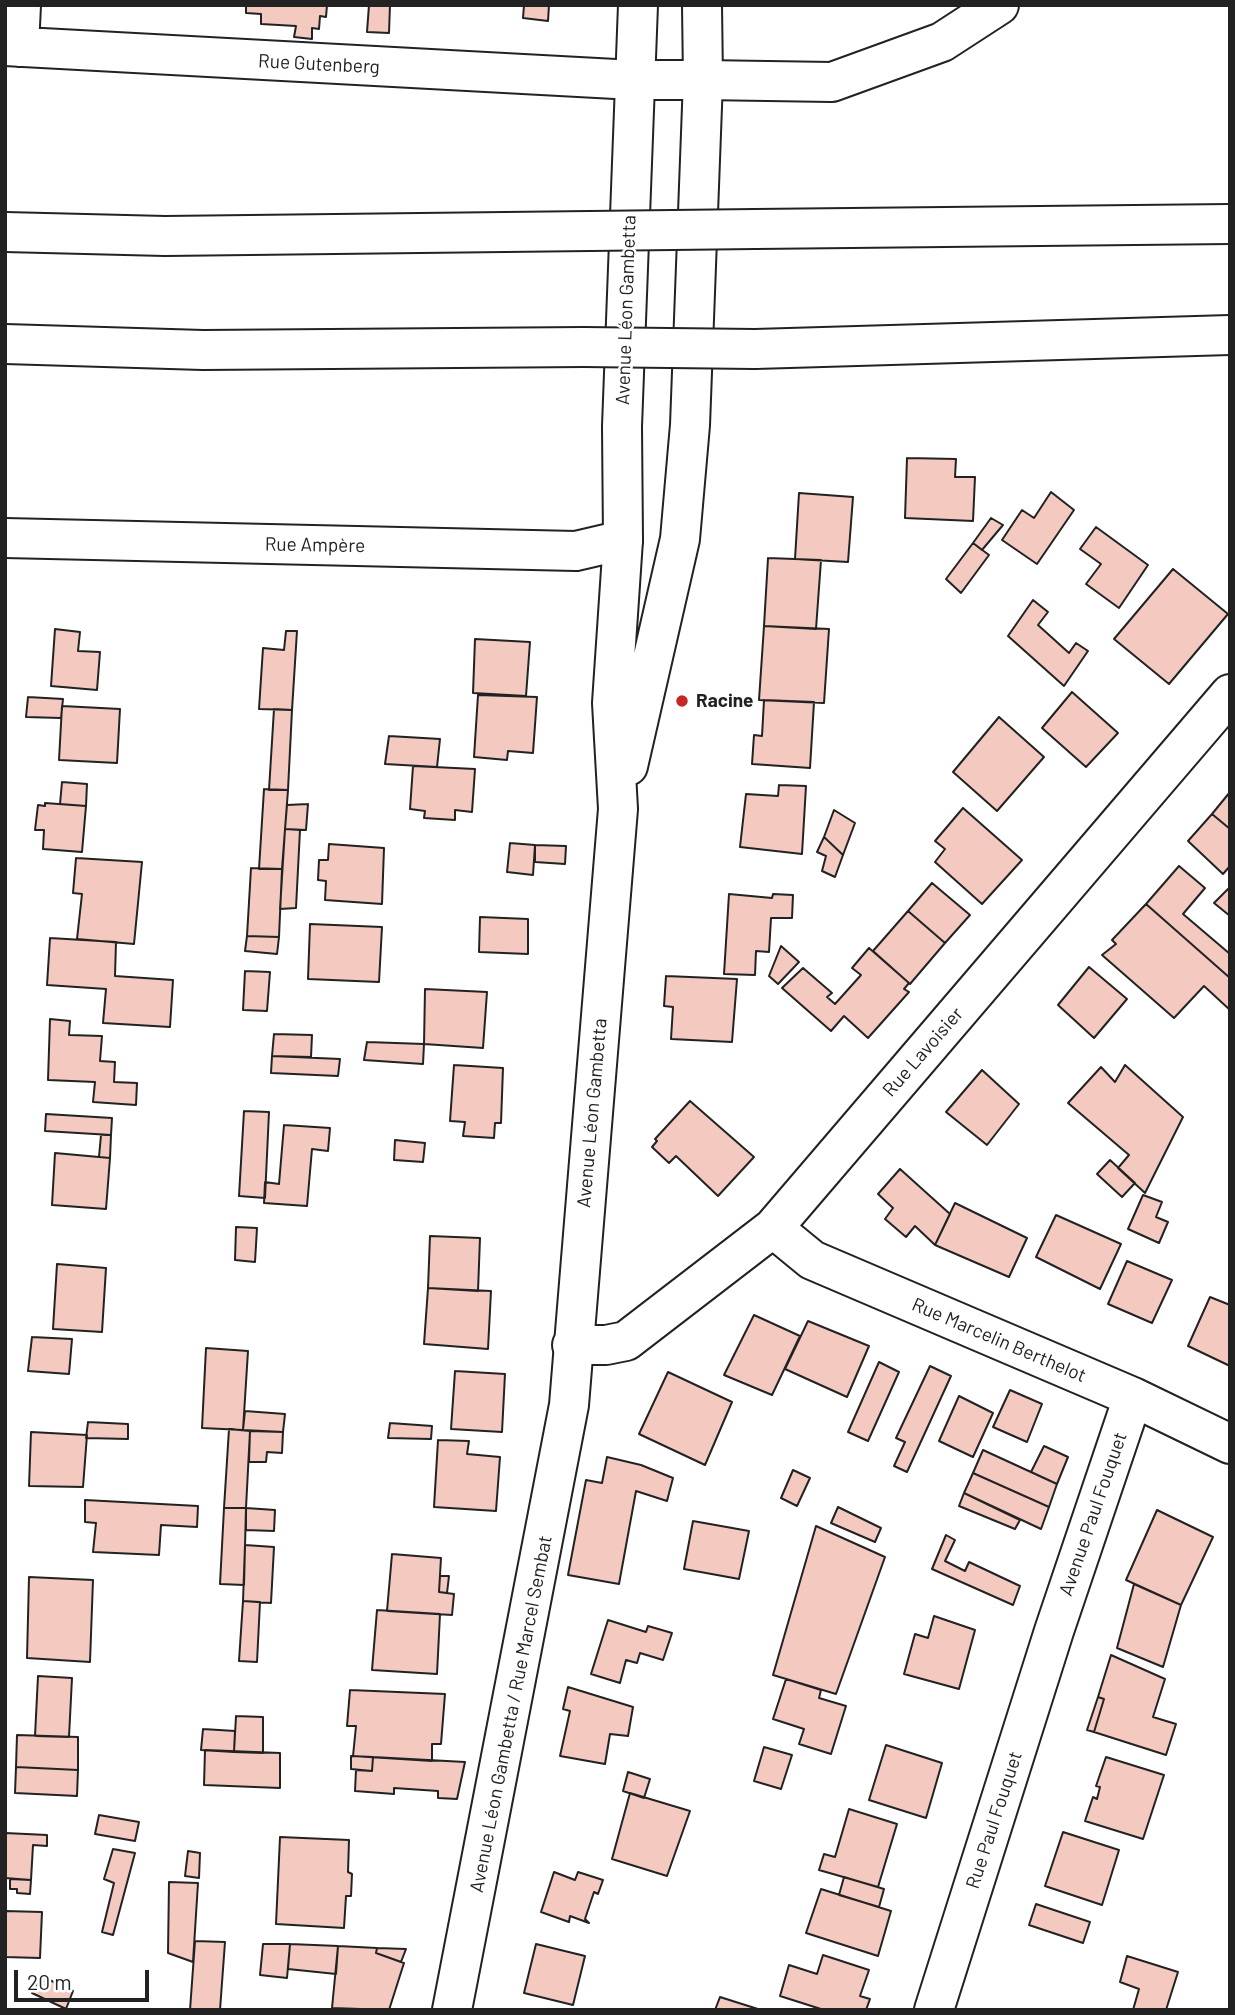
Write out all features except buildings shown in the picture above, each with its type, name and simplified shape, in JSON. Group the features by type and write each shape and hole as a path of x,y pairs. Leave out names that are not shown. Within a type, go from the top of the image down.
{"main road":[{"path":"12,47 21,5"},
{"name":"Avenue Léon Gambetta","path":"618,809 612,703 623,540 622,426 638,5"},
{"name":"Avenue Léon Gambetta","path":"567,1418 618,809 680,539 690,425 703,80 702,5"},
{"path":"634,80 832,82 942,42 999,5"},
{"name":"Rue Gutenberg","path":"12,47 634,80"},
{"path":"5,232 165,236 1230,224"},
{"path":"5,344 203,350 584,347 755,349 1230,335"},
{"name":"Rue Ampère","path":"5,538 576,551 623,540"},
{"path":"623,540 680,539"},
{"name":"Rue Lavoisier","path":"572,1345 606,1345 626,1341 773,1228 1230,694"},
{"name":"Rue Marcelin Berthelot","path":"773,1228 812,1260 1133,1397 1230,1444"},
{"name":"Avenue Paul Fouquet","path":"1054,1631 1133,1397"},
{"name":"Avenue Léon Gambetta / Rue Marcel Sembat","path":"452,2010 567,1418"},
{"name":"Rue Paul Fouquet","path":"934,2010 1054,1631"}],"place":[{"name":"Racine","path":"682,701"}]}
